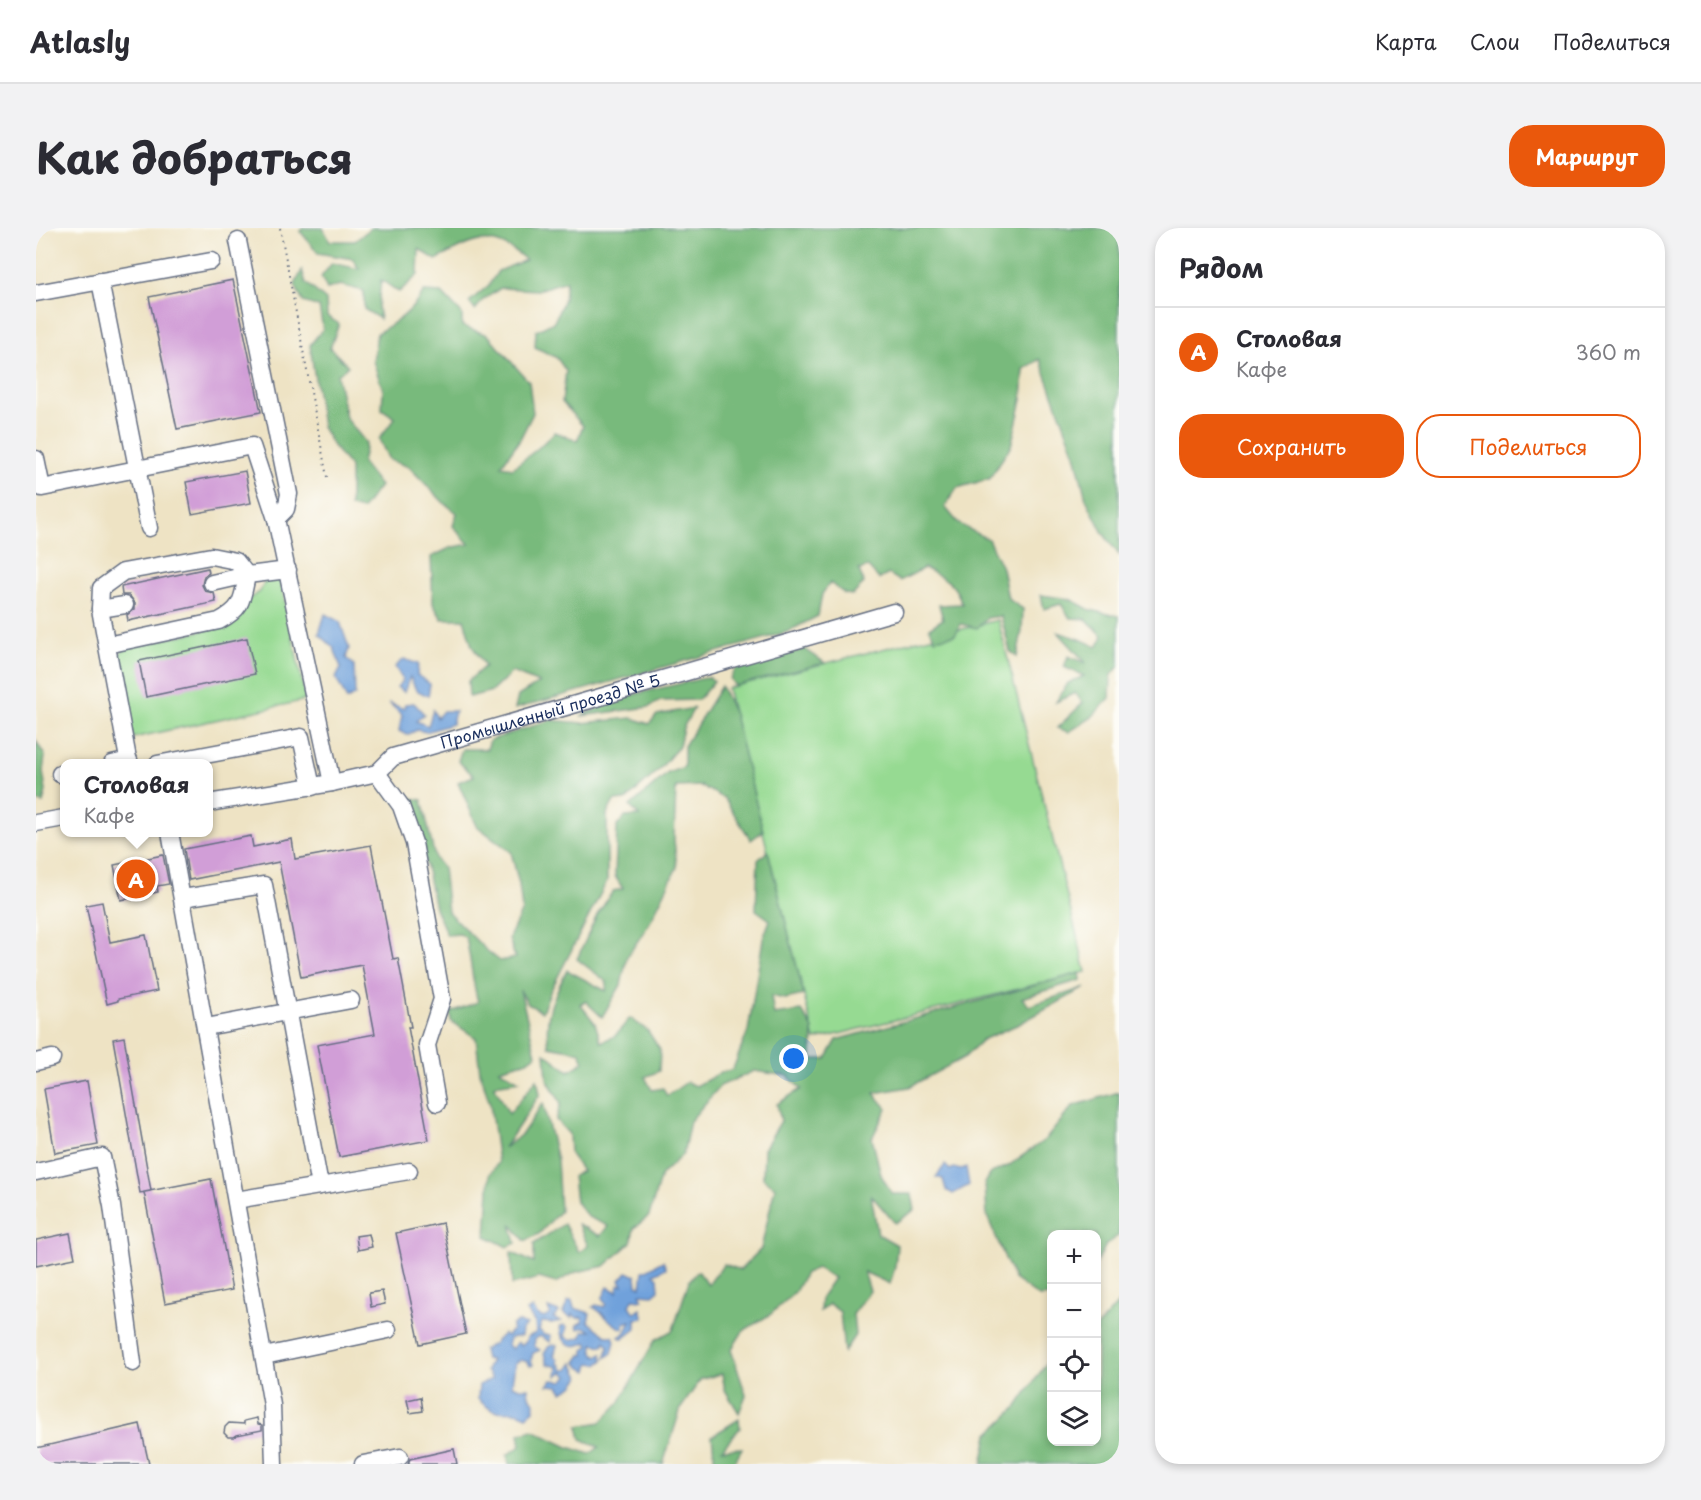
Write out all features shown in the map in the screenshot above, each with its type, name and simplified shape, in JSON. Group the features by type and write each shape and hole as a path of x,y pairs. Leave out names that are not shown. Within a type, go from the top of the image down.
{"street":[{"path":"238,241 289,494 286,509 276,519"},
{"path":"36,293 211,261"},
{"path":"100,281 149,528"},
{"path":"36,459 42,488 252,446 276,519 332,783"},
{"path":"128,759 100,609 101,588 123,572 211,555 236,561 247,575"},
{"path":"212,583 247,575 288,570"},
{"path":"107,645 219,621 233,613 241,602 247,575"},
{"path":"100,609 125,605"},
{"name":"Промышленный проезд № 5","path":"377,773 393,757 894,612"},
{"path":"184,759 301,737 312,787"},
{"path":"213,802 312,787 377,773 401,806 414,843 442,999 427,1045 437,1103"},
{"path":"36,823 60,819"},
{"path":"171,837 264,1356 272,1405 274,1464"},
{"path":"183,898 264,885 320,1186"},
{"path":"206,1027 351,1000"},
{"path":"36,1172 102,1157 112,1206 133,1363"},
{"path":"236,1200 409,1171"},
{"path":"264,1356 387,1330"},
{"path":"363,1464 400,1457"}],"path":[{"path":"280,228 327,477"}],"green space":[{"path":"304,228 323,228 330,241 355,241 371,228 1119,228 1119,555 1103,533 1086,499 1075,454 1040,359 1024,369 1022,400 1011,446 989,479 957,488 945,507 959,524 988,539 1002,568 1008,599 1023,609 1017,657 1010,651 1001,616 987,618 977,628 961,624 955,635 935,639 929,628 943,619 939,605 962,604 956,590 943,578 924,568 900,581 889,574 879,579 868,567 859,570 864,583 853,595 845,594 830,583 822,594 818,616 787,632 515,709 518,696 539,683 512,672 492,691 469,697 468,681 485,666 472,646 464,619 442,619 433,604 431,557 450,548 469,544 453,526 457,513 409,467 389,460 379,439 395,418 382,409 383,390 373,361 377,333 404,316 424,292 442,293 462,314 462,326 488,335 529,382 533,413 520,439 501,466 513,468 555,432 577,441 583,426 562,402 566,371 557,358 535,347 536,331 554,322 564,299 566,281 538,290 501,288 483,300 475,310 469,302 489,285 498,271 526,260 514,250 492,241 472,243 436,260 419,249 418,275 399,292 381,280 378,308 380,319 364,309 364,291 340,285 327,289 321,277 332,263 359,269 353,259 318,253 300,231"},
{"path":"302,270 306,283 326,300 327,316 339,324 330,348 348,366 337,375 346,418 366,443 362,463 380,486 362,510 350,507 350,467 333,446 322,427 310,345 323,329 319,307 303,302 295,285"},
{"path":"266,578 280,578 306,700 133,738 116,658 124,648 219,627 250,598 260,592"},
{"path":"1041,595 1070,599 1090,610 1119,616 1119,666 1111,676 1110,698 1091,718 1069,732 1057,728 1083,703 1075,693 1056,702 1068,683 1084,676 1064,667 1068,656 1086,663 1058,632 1097,647 1103,636 1086,619 1070,618 1061,604 1044,609"},
{"path":"998,620 1086,972 815,1040 727,688"},
{"path":"805,649 825,663 735,686 730,679 736,667"},
{"path":"709,677 714,681 698,700 660,701 649,707 581,716 622,697"},
{"path":"721,686 734,714 763,831 751,840 724,798 701,786 676,787 674,840 677,867 649,924 627,957 621,985 602,1017 585,1001 580,1004 595,1023 601,1042 615,1036 630,1018 648,1031 660,1050 659,1071 645,1077 652,1090 663,1088 667,1096 687,1082 696,1086 733,1069 748,1031 763,939 770,920 756,910 758,860 768,851 804,995 785,999 771,996 774,1015 802,1011 813,1029 812,1059 826,1059 837,1040 1080,973 1081,980 1022,998 1029,1006 1086,987 1019,1024 982,1040 965,1057 909,1087 874,1093 887,1108 872,1138 881,1175 892,1194 912,1194 915,1210 895,1223 871,1195 878,1234 897,1245 895,1267 890,1284 864,1272 870,1291 853,1313 855,1335 844,1352 840,1312 829,1304 820,1311 821,1297 834,1278 817,1268 805,1273 795,1292 771,1314 743,1331 731,1350 746,1395 739,1413 725,1390 722,1374 701,1379 681,1408 663,1464 509,1464 507,1455 521,1446 519,1434 533,1430 568,1447 590,1454 599,1447 581,1439 578,1426 601,1422 619,1403 655,1340 673,1330 689,1281 698,1271 708,1285 724,1264 740,1270 761,1249 775,1187 763,1178 764,1149 781,1121 777,1104 801,1089 788,1076 754,1071 720,1086 690,1121 683,1154 661,1175 649,1216 634,1228 631,1242 605,1266 576,1272 556,1283 539,1278 512,1285 511,1252 534,1263 534,1244 564,1224 579,1252 588,1246 578,1224 600,1236 608,1226 588,1217 576,1202 573,1176 582,1171 570,1154 569,1134 556,1120 561,1103 547,1079 545,1053 569,1071 584,1062 580,1052 549,1046 547,1025 551,1006 567,970 606,991 607,982 577,959 597,915 613,891 623,889 615,876 617,826 625,817 639,816 630,806 668,773 684,767 684,746"},
{"path":"694,708 683,728 679,746 658,771 626,800 614,801 607,814 607,881 542,1012 528,1004 520,990 536,1055 528,1061 499,1069 519,1081 494,1085 509,1114 537,1079 540,1094 504,1148 522,1134 543,1103 557,1160 560,1211 539,1234 525,1241 511,1224 516,1243 507,1247 486,1236 490,1174 498,1163 490,1104 480,1072 476,1038 451,1021 450,1012 478,1002 468,946 466,938 460,934 447,935 435,908 411,798 422,800 435,858 443,868 448,912 500,961 515,958 509,938 522,910 519,884 511,852 477,826 458,782 474,776 458,761 462,749 487,749 490,740 551,720 582,723 632,718 649,724 657,715"},
{"path":"36,741 45,756 43,772 46,791 43,803 36,801"},
{"path":"1119,1092 1119,1235 1106,1245 1101,1254 1101,1230 1047,1230 1047,1296 1039,1297 1014,1279 987,1216 985,1183 991,1173 1008,1166 1046,1139 1073,1106"},
{"path":"1119,1302 1119,1464 982,1464 988,1435 1016,1408 1047,1362 1047,1446 1101,1446 1101,1322"},
{"path":"739,1419 740,1428 722,1449 742,1448 733,1464 715,1464 712,1436"}],"water":[{"path":"325,614 340,622 349,648 346,658 354,665 355,695 347,700 336,678 341,668 334,648 319,634"},
{"path":"404,659 418,664 417,675 430,684 428,696 416,690 410,677 404,692 397,687 403,680 395,667"},
{"path":"389,703 404,709 405,704 414,703 424,714 416,721 428,726 433,710 437,718 443,711 455,711 452,724 426,732 417,730 407,735 399,731 402,715"},
{"path":"945,1165 950,1170 954,1168 960,1170 966,1167 969,1185 953,1194 946,1190 943,1179 936,1177"},
{"path":"663,1261 666,1268 654,1274 658,1278 659,1290 653,1295 640,1294 643,1300 633,1299 630,1306 635,1313 641,1309 644,1318 636,1319 636,1329 623,1339 619,1337 626,1332 631,1321 624,1323 624,1329 615,1325 593,1307 596,1305 604,1307 606,1304 602,1299 608,1287 617,1292 618,1285 623,1285 620,1280 627,1272 636,1276 637,1285 641,1287 643,1271"},
{"path":"568,1301 572,1301 574,1308 590,1313 588,1321 606,1336 613,1336 615,1341 612,1353 605,1358 609,1346 605,1341 603,1346 593,1344 593,1353 598,1356 602,1354 603,1361 598,1364 590,1363 588,1371 576,1362 589,1346 587,1342 577,1345 569,1344 561,1333 560,1327 564,1325 567,1327 564,1336 571,1340 582,1337 583,1331 591,1331 585,1327 578,1329 577,1325 583,1322 582,1317 577,1318 573,1314 572,1318 563,1313"},
{"path":"533,1308 537,1315 544,1318 550,1314 548,1308 559,1312 553,1318 561,1321 542,1322 539,1330 544,1335 551,1335 550,1342 540,1336 535,1339 534,1346 540,1350 533,1353 531,1360 533,1365 530,1366 528,1362 521,1360 515,1363 512,1385 528,1388 529,1396 535,1403 534,1410 527,1416 520,1413 497,1411 485,1406 478,1399 479,1385 492,1379 486,1371 491,1360 485,1359 483,1350 503,1334 507,1336 512,1330 512,1325 518,1322 527,1325 522,1329 521,1336 510,1338 508,1345 512,1349 517,1342 521,1345 527,1337 536,1333 535,1323 527,1311"},
{"path":"557,1345 554,1356 563,1370 568,1370 573,1363 580,1377 573,1386 563,1392 559,1386 547,1385 552,1380 563,1381 568,1376 563,1372 557,1376 558,1367 547,1364 544,1354 548,1347"}],"building":[{"path":"233,280 261,412 177,429 149,297"},
{"path":"245,471 251,503 192,514 186,482"},
{"path":"208,568 209,573 204,576 202,585 205,591 214,593 216,602 128,621 127,615 135,609 135,603 129,595 122,595 121,587"},
{"path":"247,638 255,674 146,697 139,661"},
{"path":"251,836 253,847 292,839 295,859 371,845 393,959 398,958 429,1140 339,1157 317,1045 375,1034 362,965 301,977 279,862 189,880 184,849"},
{"path":"163,855 169,884 157,886 158,892 121,900 114,865"},
{"path":"102,902 110,942 146,935 157,991 118,999 118,1001 107,1004 86,905"},
{"path":"124,1037 151,1191 140,1193 113,1039"},
{"path":"87,1081 98,1145 55,1153 44,1089"},
{"path":"211,1179 232,1290 165,1303 144,1192"},
{"path":"443,1223 466,1334 420,1344 396,1233"},
{"path":"70,1233 75,1258 36,1266 36,1240"},
{"path":"369,1234 372,1247 358,1250 356,1236"},
{"path":"382,1291 385,1304 371,1307 369,1293"},
{"path":"421,1397 423,1411 410,1413 407,1400"},
{"path":"257,1418 258,1424 262,1425 262,1430 234,1437 228,1437 224,1433 229,1423 244,1424 244,1421"},
{"path":"140,1424 149,1464 36,1464 36,1448"},
{"path":"454,1449 457,1464 408,1464 410,1459"}],"place":[{"name":"Столовая","path":"136,879"}]}
